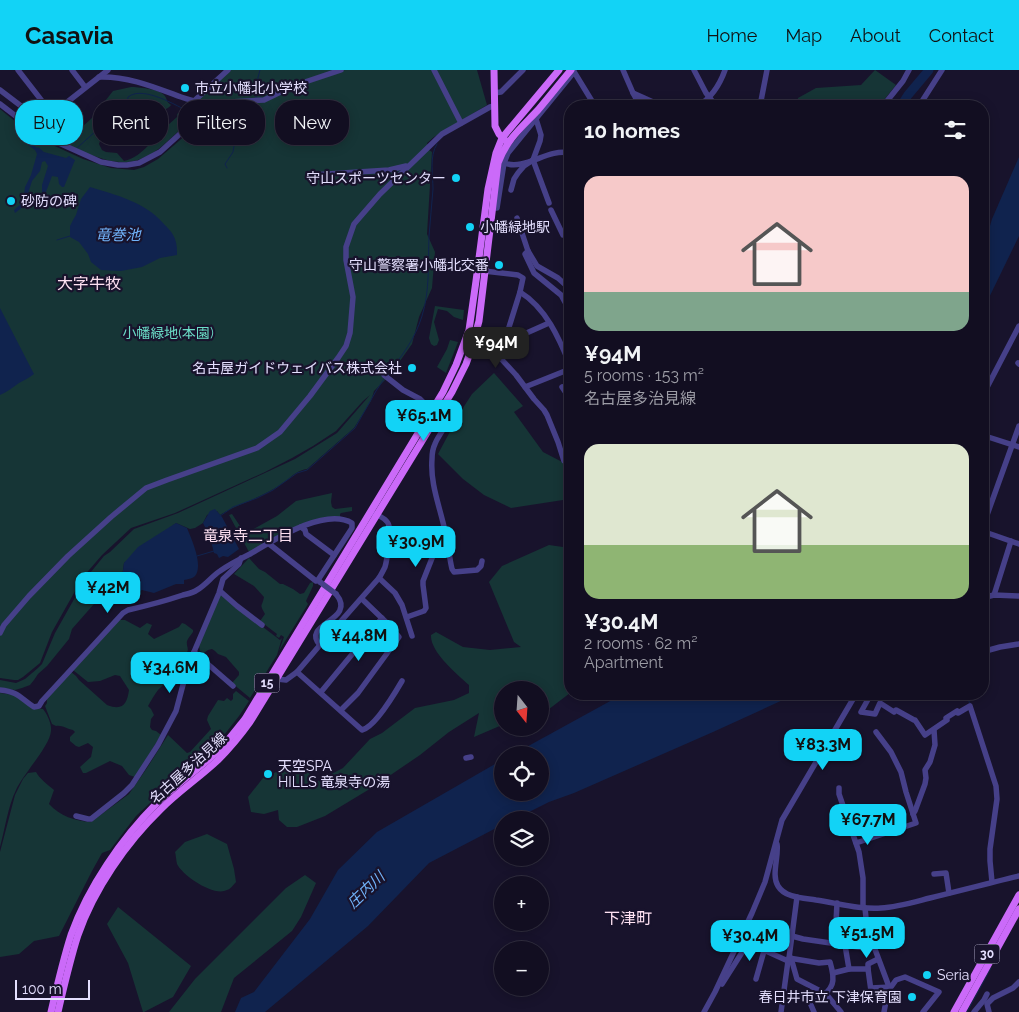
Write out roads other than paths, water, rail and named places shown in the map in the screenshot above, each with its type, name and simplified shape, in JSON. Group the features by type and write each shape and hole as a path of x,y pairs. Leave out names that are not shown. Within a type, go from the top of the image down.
{"main road":[{"path":"494,70 495,126 505,140"},
{"path":"505,140 559,70"},
{"path":"505,140 519,129 572,71"},
{"name":"名古屋多治見線","path":"58,1012 79,934 102,884 129,844 153,817 179,792 211,766 235,742 250,722 452,392 466,364 479,316 498,163 505,140"},
{"name":"名古屋多治見線","path":"51,1012 72,933 97,881 130,832 140,821 173,788 218,751 245,719 433,408 474,334 476,281 488,189 492,166 505,140"},
{"name":"30","path":"954,1012 1019,895"},
{"name":"30","path":"962,1012 1019,909"}],"street":[{"path":"18,70 52,114 108,70"},
{"path":"72,70 85,87"},
{"path":"99,77 122,78 194,100 228,70"},
{"path":"260,100 270,98 292,86 341,70"},
{"path":"434,70 461,123"},
{"path":"494,93 501,92 523,70"},
{"path":"623,70 637,100"},
{"path":"694,70 711,100"},
{"path":"705,100 723,77 725,70"},
{"path":"761,100 767,70"},
{"path":"888,100 909,70"},
{"path":"923,100 942,70"},
{"path":"492,208 497,208 504,163 508,153 536,120 572,71 591,100"},
{"path":"0,90 15,101"},
{"path":"633,93 649,100"},
{"path":"0,104 39,134 108,164 127,165 139,163 160,152 178,136"},
{"path":"0,633 4,625 29,596 68,556 146,488 257,448 280,432 310,396 346,346 350,333 353,305 351,282 346,260 346,247 354,224 380,194 442,134 494,106"},
{"path":"511,190 518,173 533,160 540,141 541,135 536,120"},
{"path":"504,163 514,166 556,152 564,153"},
{"path":"533,160 550,206 564,234"},
{"path":"312,175 389,170 406,166"},
{"path":"517,218 528,251 537,266 564,284"},
{"path":"528,251 525,254 534,273 561,294 564,300"},
{"path":"484,271 518,275 523,278"},
{"path":"523,278 534,273"},
{"path":"504,343 523,278"},
{"path":"520,292 540,308 564,350"},
{"path":"492,349 549,323"},
{"path":"989,387 1019,326"},
{"path":"474,334 492,349 516,375 547,415 564,460"},
{"path":"525,387 564,371"},
{"path":"384,376 403,390 420,399 427,406 446,416 447,420 434,445 432,473 451,565 454,572 478,570 482,561"},
{"path":"989,513 1016,446 1019,426"},
{"path":"989,437 1016,446"},
{"path":"276,679 286,680 297,672 379,578 387,558 389,526 378,515 370,512"},
{"path":"0,690 10,691 34,707 39,706 123,612 167,601 196,591 218,572 268,543 301,527 330,519 347,520 352,523 352,528 319,581"},
{"path":"301,527 306,534 334,555"},
{"path":"407,617 424,611 426,608 422,585 423,580 445,530"},
{"path":"989,533 1019,544"},
{"path":"994,595 1012,541"},
{"path":"268,543 336,594 341,602 341,608 335,618 316,631 315,640 320,644"},
{"path":"76,816 91,819 124,793 132,785 158,745 176,711 188,666 220,591 223,579 239,564 241,558"},
{"path":"379,578 395,593 402,605 412,636"},
{"path":"220,591 262,625"},
{"path":"989,596 1019,596"},
{"path":"340,710 358,693 399,637 362,599"},
{"path":"320,692 382,618"},
{"path":"989,650 1019,644"},
{"path":"194,652 232,686"},
{"path":"297,672 362,730 371,725 402,681"},
{"path":"704,1012 765,882 782,820 852,700"},
{"path":"868,700 861,712 875,714 880,703 894,712 896,710 915,720 925,735 947,720 946,718 970,706 996,786 997,800 990,850 992,882"},
{"path":"913,814 916,811 925,784 925,770 930,762 934,745 934,730"},
{"path":"856,843 916,823 901,772 891,752 876,732"},
{"path":"839,788 838,794 862,865 867,928 888,984 884,1012"},
{"path":"776,842 778,853 775,875 778,887 783,891 797,897 864,907 881,908 902,904 1019,876"},
{"path":"934,874 946,873 948,893"},
{"path":"781,1012 797,897"},
{"path":"835,943 837,903"},
{"path":"868,932 898,932"},
{"path":"792,936 864,948 873,946"},
{"path":"715,992 724,982 748,943 764,951 789,959 819,963 830,962 833,973 832,986 817,1001"},
{"path":"845,945 849,970"},
{"path":"756,979 764,951"},
{"path":"789,959 797,979 826,994 841,1012"},
{"path":"869,1002 872,998 868,964 878,959"},
{"path":"833,973 868,969"},
{"path":"871,988 888,988 896,980 905,977 939,992 923,1012"},
{"path":"974,1012 990,996 1013,988 1019,982"},
{"path":"975,986 990,996"},
{"path":"985,1002 989,1012"},
{"path":"810,1005 814,1012"}],"water":[{"path":"28,145 34,145 44,152 66,158 69,156 75,160 64,187 59,184 58,177 52,176 42,199 42,185 48,166 45,161 42,162 40,171 32,181 24,206 15,213 14,210 23,202 25,187 31,175 37,154"},
{"path":"1019,157 1019,236 989,298 989,229"},
{"name":"竜巻池","path":"90,187 130,200 156,216 173,235 177,255 160,258 142,267 121,271 101,270 91,262 88,254 79,242 70,237 70,226 81,199"},
{"path":"0,308 34,374 0,395"},
{"path":"215,509 222,517 239,549 228,557 223,556 219,558 214,553 210,537 203,523 210,511"},
{"path":"176,523 187,528 194,545 198,566 195,576 184,580 184,584 176,584 154,593 142,590 136,593 133,599 130,596 130,592 121,585 124,563 138,547"},
{"name":"庄内川","path":"612,700 783,700 531,811 494,811 494,829 429,863 368,926 265,1012 235,1012 241,998 254,992 310,919 338,870 377,832 494,765 494,801 549,801 549,746 528,746"}],"waterway":[{"path":"256,98 256,85 260,70"},
{"path":"905,100 929,70"},
{"path":"77,148 127,103 128,97 135,94 153,95 178,106"},
{"path":"387,375 412,340 425,306 433,189 432,160 437,144"},
{"path":"227,168 225,164 233,152 235,145"},
{"path":"57,240 70,236"},
{"path":"220,516 233,507 273,490 297,473 307,470 355,428 384,379"},
{"path":"197,556 214,551"},
{"path":"967,1012 991,968"}],"place":[{"name":"市立小幡北小学校","path":"185,88"},
{"name":"守山スポーツセンター","path":"456,178"},
{"name":"砂防の碑","path":"11,201"},
{"name":"小幡緑地駅","path":"470,227"},
{"name":"守山警察署小幡北交番","path":"499,265"},
{"name":"名古屋ガイドウェイバス株式会社","path":"412,368"},
{"name":"天空SPA HILLS 竜泉寺の湯","path":"268,774"},
{"name":"Seria","path":"927,975"},
{"name":"春日井市立 下津保育園","path":"912,997"}],"district":[{"name":"大字牛牧","path":"89,283"},
{"name":"竜泉寺二丁目","path":"248,536"},
{"name":"下津町","path":"628,918"}],"park label":[{"name":"小幡緑地(本園)","path":"168,333"}]}
